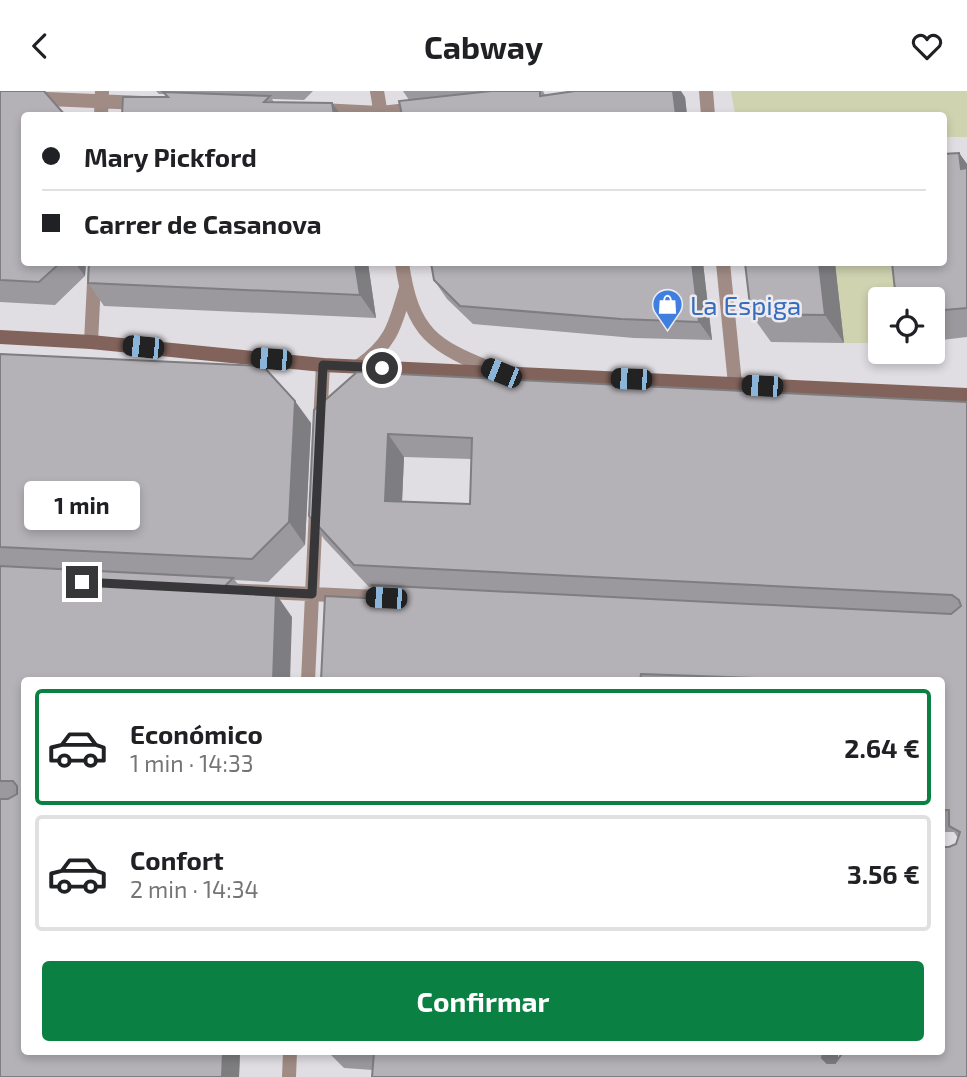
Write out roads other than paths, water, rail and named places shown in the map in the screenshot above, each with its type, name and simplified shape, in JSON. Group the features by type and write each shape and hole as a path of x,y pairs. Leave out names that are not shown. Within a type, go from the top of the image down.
{"street":[{"path":"377,91 380,112"},
{"path":"706,91 708,112"},
{"path":"0,97 160,103"},
{"path":"397,112 431,108"},
{"path":"299,109 348,112"},
{"path":"92,342 95,266"},
{"path":"402,266 406,288 428,337 459,357 501,373"},
{"path":"723,266 735,384"},
{"path":"359,366 379,353 392,335 406,288"},
{"path":"0,337 92,342 323,365 967,395"},
{"path":"320,436 323,365"},
{"path":"308,677 317,491"},
{"path":"204,589 414,599"},
{"path":"289,1077 290,1055"}],"place":[{"name":"La Espiga","path":"667,331"}]}
